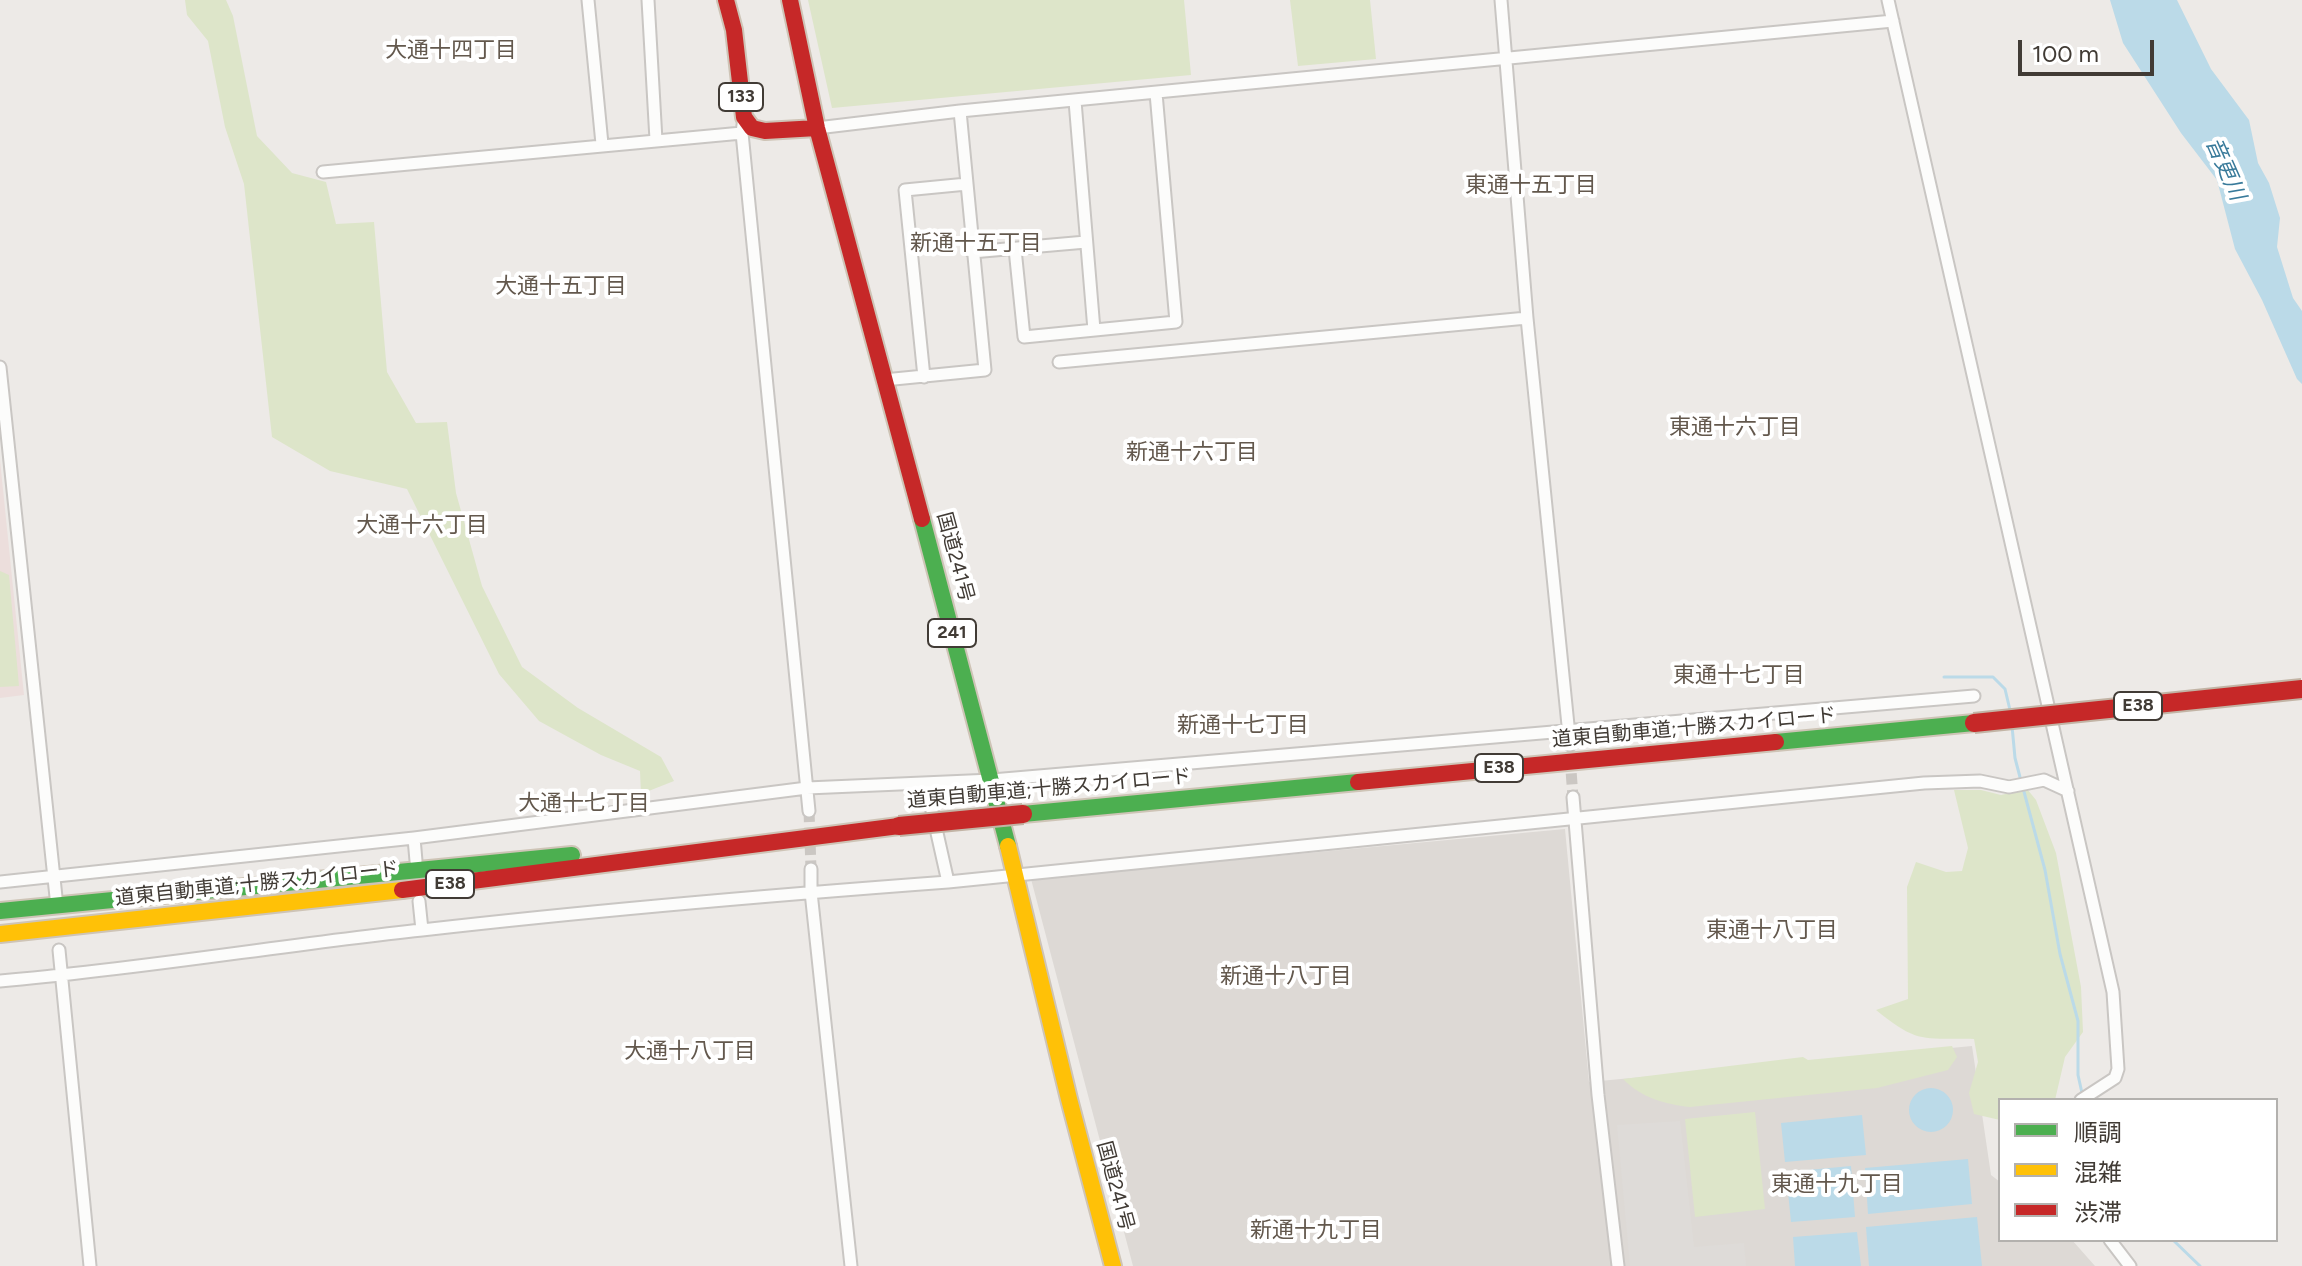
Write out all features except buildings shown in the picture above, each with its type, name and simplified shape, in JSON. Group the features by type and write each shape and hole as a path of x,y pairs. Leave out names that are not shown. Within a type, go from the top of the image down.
{"main road":[{"name":"133","path":"726,0 734,30 743,125 765,131 817,128"},
{"name":"国道241号","path":"790,0 817,128 992,780 1113,1266"},
{"name":"道東自動車道;十勝スカイロード","path":"0,911 2302,689"},
{"name":"道東自動車道;十勝スカイロード","path":"0,934 384,892 899,826"}],"street":[{"path":"588,0 602,144"},
{"path":"648,0 656,140"},
{"path":"1501,0 1527,318 1570,745"},
{"path":"1888,0 2113,992 2118,1069 2111,1083 2084,1098"},
{"path":"817,128 960,111 1893,21"},
{"path":"1015,249 1024,337 1176,322 1156,93"},
{"path":"1075,101 1094,330"},
{"path":"884,380 985,370 960,111"},
{"path":"323,172 656,140 743,125 809,811"},
{"path":"924,377 905,190 967,184"},
{"path":"972,252 1086,242"},
{"path":"1059,362 1527,318"},
{"path":"0,367 4,437 56,897"},
{"path":"0,882 414,838 807,788 992,780 1974,696"},
{"path":"0,981 62,976 422,930 811,892 948,882 1924,783 1980,781 1997,787 2009,787 2044,780 2068,791"},
{"path":"926,784 948,882"},
{"path":"1573,797 1598,1095 1618,1266"},
{"path":"414,838 416,861"},
{"path":"811,869 851,1266"},
{"path":"419,901 422,930"},
{"path":"59,950 90,1266"},
{"path":"2112,1242 2130,1266"}],"shaded area":[{"path":"0,460 24,695 0,698"},
{"path":"1565,829 1589,1082 1972,1046 1991,1175 1998,1180 1998,1242 2074,1242 2095,1266 1133,1266 1031,879"},
{"path":"1680,1121 1694,1247 1744,1243 1746,1266 1630,1266 1617,1125"}],"green space":[{"path":"185,0 226,0 233,16 257,136 292,173 326,182 336,224 374,222 387,372 416,423 447,422 456,493 482,586 522,667 578,708 661,757 674,781 641,794 640,771 601,755 539,721 499,674 407,489 330,471 272,437 244,184 225,127 208,41 187,15"},
{"path":"808,0 1184,0 1191,75 832,108"},
{"path":"1290,0 1370,0 1376,59 1298,66"},
{"path":"0,571 9,575 19,686 0,687"},
{"path":"2027,789 2036,800 2056,853 2081,987 2083,1032 2065,1057 2055,1098 1998,1098 1998,1120 1974,1114 1969,1093 1978,1062 1974,1039 1921,1037 1902,1029 1876,1010 1908,999 1907,887 1916,862 1946,872 1962,871 1968,848 1954,790 1981,790 2001,795"},
{"path":"1952,1046 1957,1057 1948,1070 1877,1088 1690,1107 1654,1099 1623,1079 1803,1057 1808,1060"},
{"path":"1755,1112 1765,1209 1695,1217 1685,1119"}],"water":[{"name":"音更川","path":"2110,0 2177,0 2211,69 2249,120 2258,163 2269,183 2280,218 2277,247 2293,298 2302,311 2302,384 2235,249 2217,180 2181,133 2123,43"},
{"path":"1931,1088 1947,1094 1953,1110 1947,1126 1931,1132 1915,1126 1909,1110 1915,1094"},
{"path":"1862,1115 1866,1155 1785,1162 1781,1123"},
{"path":"1968,1159 1972,1204 1868,1214 1865,1168"},
{"path":"1851,1166 1855,1217 1791,1222 1786,1172"},
{"path":"1977,1217 1982,1266 1869,1266 1866,1227"},
{"path":"1857,1232 1861,1266 1795,1266 1793,1237"}],"waterway":[{"path":"1944,677 1993,677 2005,689 2010,710"},
{"path":"2012,726 2021,781"},
{"path":"2023,788 2045,870 2060,954 2078,1021 2078,1075 2082,1093"},
{"path":"2175,1242 2200,1266"}],"tunnel":[{"path":"1570,757 1573,797"},
{"path":"809,811 811,869"}],"traffic: fast":[{"path":"922,519 1008,846"},
{"path":"1776,742 1974,723"},
{"path":"1023,814 1358,782"},
{"path":"0,911 572,855"}],"traffic: slow":[{"path":"1008,846 1113,1266"},
{"path":"0,934 402,890"}],"traffic: jam":[{"path":"726,0 734,30 744,117 752,128 765,131 817,128"},
{"path":"790,0 817,128 922,519"},
{"path":"1974,723 2302,689"},
{"path":"1358,782 1776,742"},
{"path":"899,826 1023,814"},
{"path":"402,890 899,826"}],"district":[{"name":"大通十四丁目","path":"451,51"},
{"name":"東通十五丁目","path":"1531,186"},
{"name":"新通十五丁目","path":"976,244"},
{"name":"大通十五丁目","path":"561,287"},
{"name":"東通十六丁目","path":"1735,428"},
{"name":"新通十六丁目","path":"1192,453"},
{"name":"大通十六丁目","path":"422,526"},
{"name":"東通十七丁目","path":"1739,676"},
{"name":"新通十七丁目","path":"1243,726"},
{"name":"大通十七丁目","path":"584,804"},
{"name":"東通十八丁目","path":"1772,931"},
{"name":"新通十八丁目","path":"1286,977"},
{"name":"大通十八丁目","path":"690,1052"},
{"name":"東通十九丁目","path":"1837,1185"},
{"name":"新通十九丁目","path":"1316,1231"}]}
